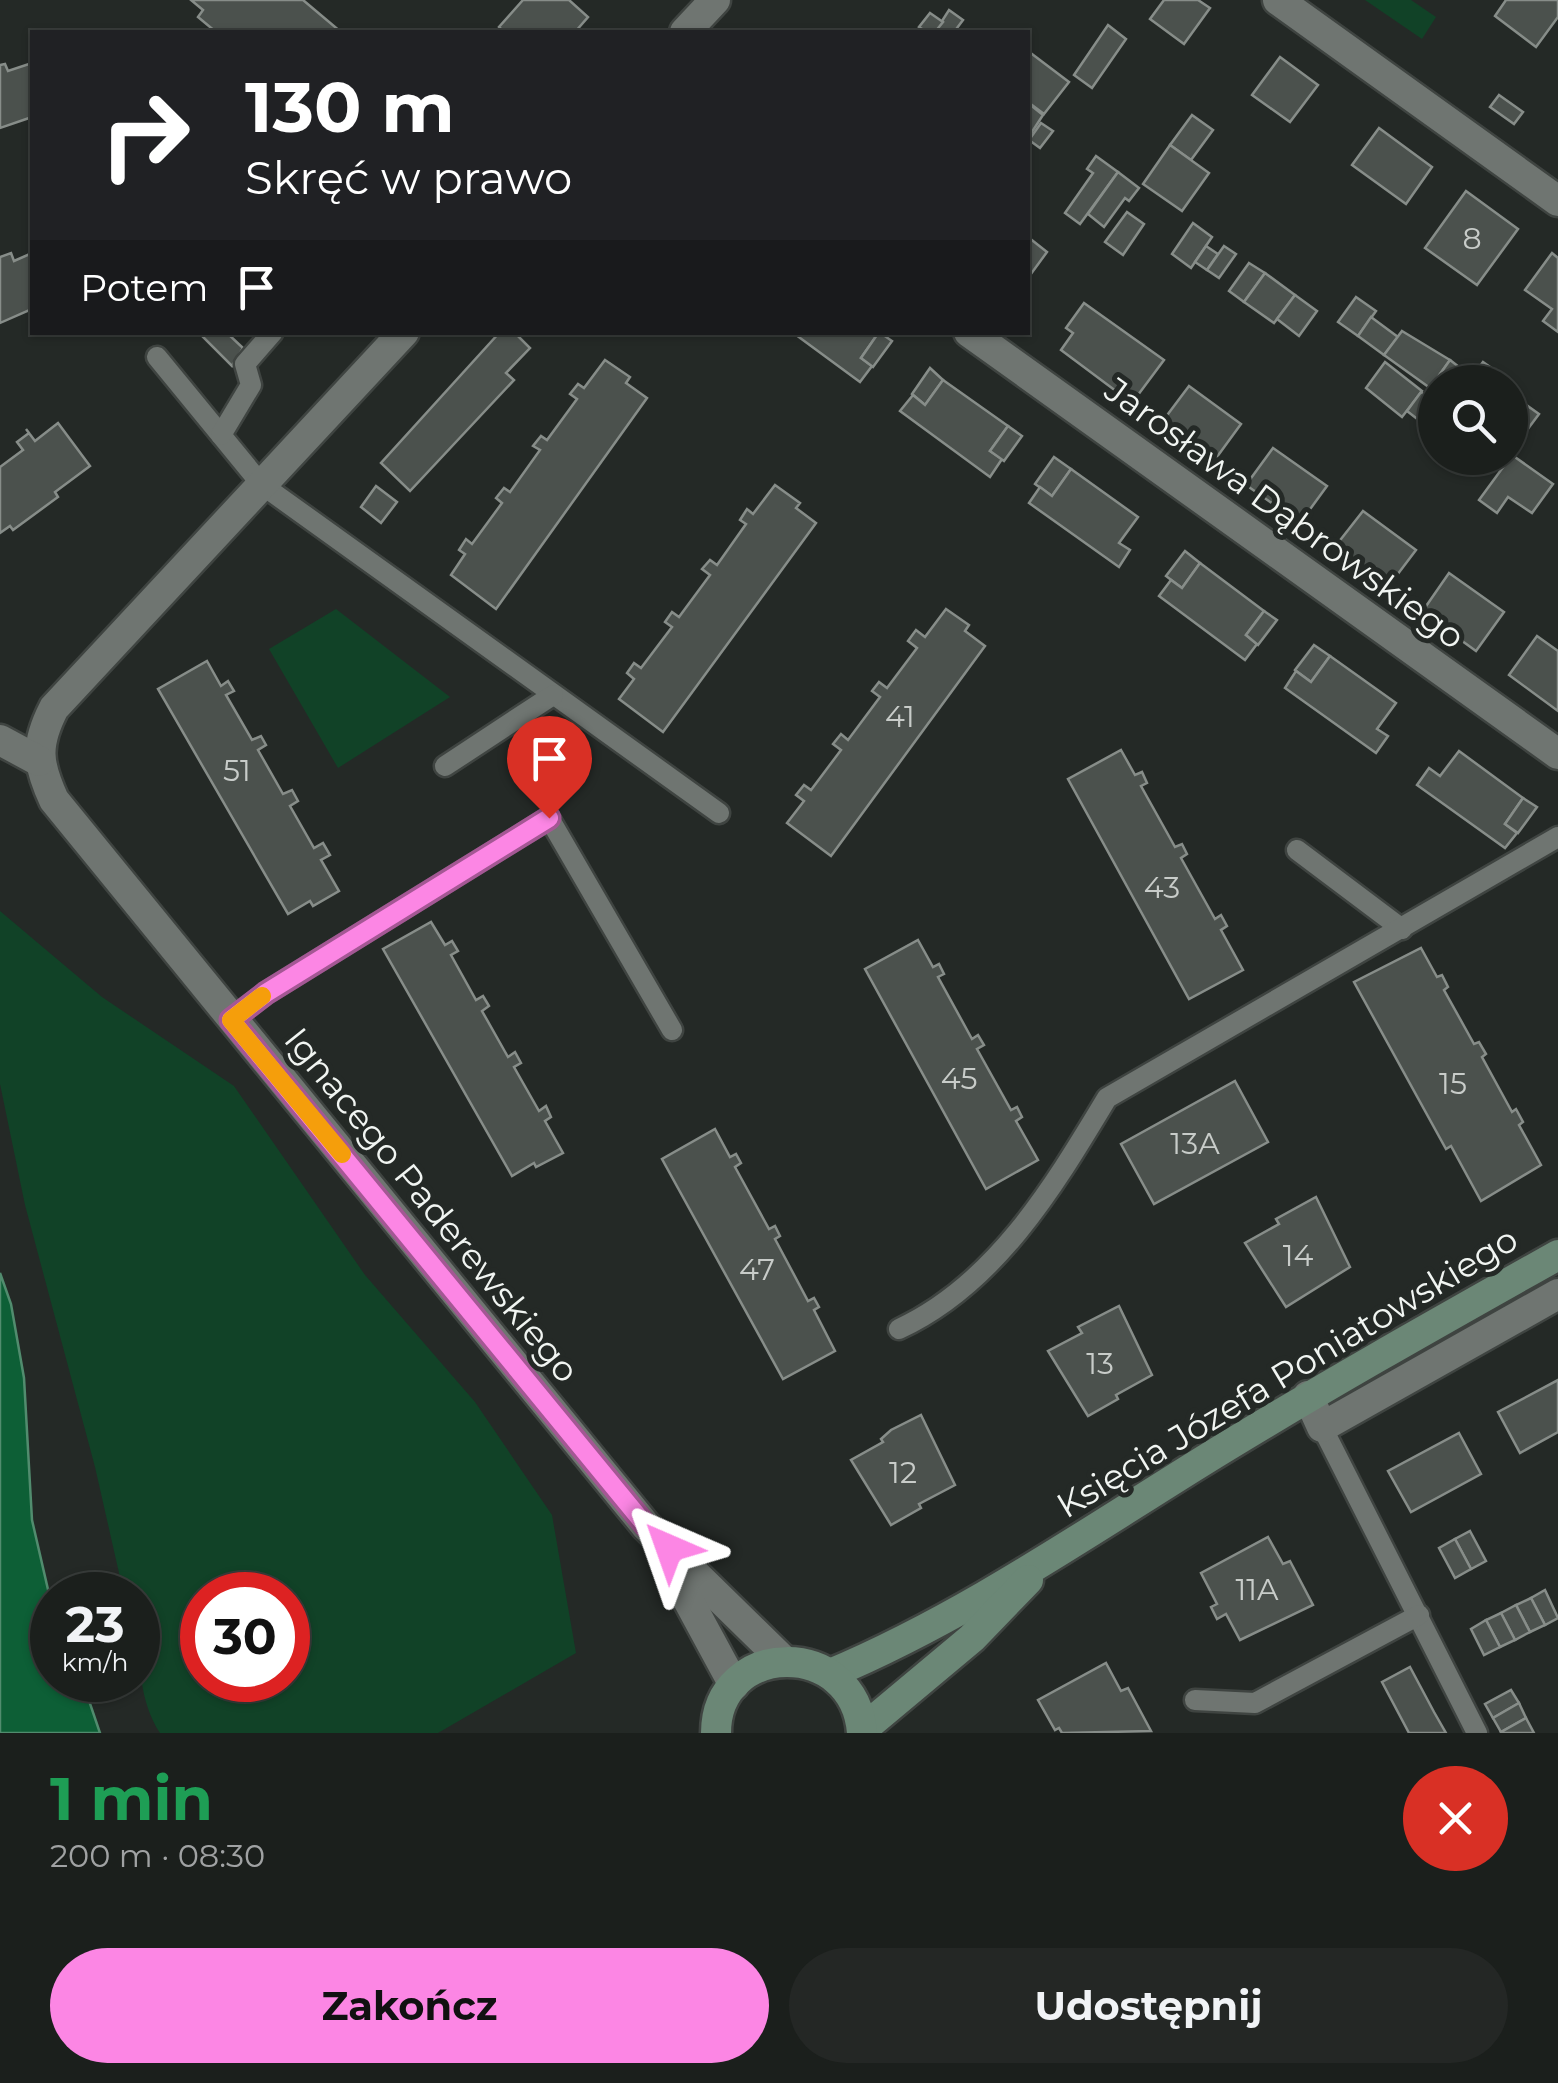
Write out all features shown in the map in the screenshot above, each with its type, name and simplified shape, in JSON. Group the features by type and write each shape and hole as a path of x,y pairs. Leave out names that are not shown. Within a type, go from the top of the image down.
{"main road":[{"name":"Księcia Józefa Poniatowskiego","path":"830,1674 885,1650 1054,1553 1308,1396 1558,1255"},
{"name":"Księcia Józefa Poniatowskiego","path":"862,1732 972,1638 1054,1553"},
{"path":"716,1733 721,1704 734,1685 748,1673 784,1661 800,1662 830,1674 853,1698 862,1732"}],"street":[{"path":"687,30 715,0"},
{"path":"1278,0 1558,201"},
{"path":"0,740 40,761 40,734 54,708 401,335"},
{"name":"Jarosława Dąbrowskiego","path":"973,335 1558,754"},
{"name":"Ignacego Paderewskiego","path":"40,761 54,800 646,1526 784,1661"},
{"path":"1308,1396 1322,1426 1558,1294"},
{"name":"Ignacego Paderewskiego","path":"646,1526 695,1608 734,1685"}],"lane":[{"path":"221,435 250,385 245,364 271,335"},
{"path":"157,357 261,484 719,813"},
{"path":"445,766 553,695"},
{"path":"231,1020 266,993 549,818 672,1030"},
{"path":"899,1329 927,1316 990,1266 1068,1162 1107,1098 1558,836"},
{"path":"1297,850 1402,930"},
{"path":"1322,1426 1477,1733"},
{"path":"1195,1700 1255,1703 1419,1615"}],"shaded area":[{"path":"1365,0 1411,0 1436,17 1422,39"},
{"path":"336,609 450,697 338,768 269,649"},
{"path":"0,911 102,997 234,1086 365,1275 475,1402 552,1515 576,1653 438,1733 160,1733 146,1702 160,1702 160,1572 119,1572 25,1205 0,1084"},
{"path":"0,1273 11,1304 24,1378 32,1520 44,1572 30,1572 30,1702 89,1702 100,1733 0,1733"}],"building":[{"path":"191,0 303,0 339,30 214,30 198,17 203,10"},
{"path":"523,0 569,0 588,17 577,30 499,27"},
{"path":"1164,0 1198,0 1210,8 1184,44 1150,19"},
{"path":"1506,0 1558,0 1558,17 1536,47 1495,16"},
{"path":"949,10 963,20 956,30 936,30"},
{"path":"930,13 943,22 937,30 919,27"},
{"path":"1108,25 1126,39 1092,88 1074,75"},
{"path":"1030,53 1069,82 1044,114 1030,104"},
{"path":"1280,57 1318,85 1290,122 1252,95"},
{"path":"5,64 8,71 30,64 30,118 0,128 0,65"},
{"path":"1499,95 1523,112 1514,124 1490,107"},
{"path":"1030,105 1043,115 1030,135"},
{"path":"1192,115 1213,130 1191,160 1170,145"},
{"path":"1041,123 1053,131 1040,148 1030,139"},
{"path":"1379,128 1432,167 1406,204 1352,165"},
{"path":"1170,145 1209,173 1182,211 1143,184"},
{"path":"1096,156 1118,172 1080,224 1065,213 1093,173 1087,169"},
{"path":"1118,172 1139,188 1129,201 1125,198 1104,227 1088,214"},
{"path":"1466,191 1518,229 1477,285 1425,248"},
{"path":"1127,212 1144,224 1123,255 1105,242"},
{"path":"1193,223 1212,237 1191,268 1172,254"},
{"path":"1030,239 1047,252 1030,275"},
{"path":"1206,246 1218,254 1207,270 1195,262"},
{"path":"1224,246 1236,254 1219,278 1207,270"},
{"path":"11,253 14,261 30,254 30,310 0,323 0,257"},
{"path":"1552,253 1558,258 1558,332 1543,321 1552,309 1525,290"},
{"path":"1249,263 1265,273 1244,302 1229,291"},
{"path":"1265,273 1295,295 1274,323 1244,302"},
{"path":"1295,295 1317,311 1299,336 1277,319"},
{"path":"1356,297 1376,311 1358,336 1338,322"},
{"path":"1084,303 1164,360 1132,403 1061,350 1073,333 1066,328"},
{"path":"1371,317 1398,337 1384,355 1358,336"},
{"path":"1402,331 1450,360 1446,365 1418,365 1418,379 1384,355"},
{"path":"229,335 243,348 232,366 203,337"},
{"path":"497,335 517,335 530,348 506,373 514,380 410,491 381,463"},
{"path":"796,335 877,335 861,358 872,366 860,382"},
{"path":"877,335 892,341 873,367 861,358"},
{"path":"605,360 630,377 626,383 647,398 496,609 451,575 465,554 459,550 466,539 472,544 502,503 496,498 504,488 510,492 540,450 533,446 541,436 547,440 577,399 570,394 578,384 584,388"},
{"path":"1385,362 1418,388 1418,396 1402,417 1366,388"},
{"path":"930,368 943,380 925,405 912,394"},
{"path":"943,380 1008,426 990,451 1002,459 990,477 900,411 913,395 925,405"},
{"path":"1189,386 1241,424 1214,461 1162,422"},
{"path":"1418,396 1418,420 1407,411"},
{"path":"1528,406 1539,414 1528,429"},
{"path":"58,423 90,466 55,492 58,497 13,530 10,526 0,533 0,467 23,450 17,442 29,433 35,441"},
{"path":"1008,426 1022,436 1004,461 990,451"},
{"path":"1273,448 1327,486 1300,523 1246,485"},
{"path":"1054,457 1071,469 1052,496 1035,484"},
{"path":"1528,466 1553,484 1532,513 1508,497 1497,513 1479,500 1497,475 1528,475"},
{"path":"1071,469 1138,517 1119,543 1130,550 1119,567 1029,503 1040,487 1052,496"},
{"path":"775,485 800,503 796,508 816,523 663,732 619,699 634,679 627,673 634,663 641,668 672,627 665,622 672,612 679,617 710,575 702,569 710,560 717,565 746,524 740,520 747,509 753,514"},
{"path":"376,486 397,502 381,523 361,507"},
{"path":"1363,511 1416,550 1388,587 1334,548"},
{"path":"1185,551 1200,563 1182,588 1166,576"},
{"path":"1200,563 1264,611 1246,635 1257,644 1245,660 1159,596 1171,580 1182,588"},
{"path":"1449,573 1504,612 1476,651 1422,612"},
{"path":"946,609 969,625 965,631 985,646 831,856 787,823 804,801 796,795 804,785 811,790 841,750 833,744 841,734 848,740 880,697 872,691 879,682 887,688 917,648 908,641 916,630 925,637"},
{"path":"1264,611 1277,620 1258,645 1246,635"},
{"path":"1537,636 1558,651 1558,711 1509,675"},
{"path":"1314,645 1330,656 1311,682 1295,670"},
{"path":"1330,656 1396,703 1377,729 1388,736 1376,753 1285,688 1296,671 1311,682"},
{"path":"207,661 221,686 228,681 234,691 226,695 252,740 261,736 266,745 258,750 283,794 292,790 298,801 290,806 314,848 323,843 330,855 321,860 339,891 313,906 310,901 288,914 158,689"},
{"path":"1121,750 1135,775 1142,772 1147,783 1141,786 1175,847 1182,844 1187,854 1181,858 1215,919 1221,915 1227,926 1221,930 1243,970 1189,999 1068,779"},
{"path":"1459,751 1523,798 1505,824 1517,833 1505,848 1417,785 1429,768 1440,776"},
{"path":"1523,798 1537,807 1518,833 1505,824"},
{"path":"431,922 445,945 452,941 458,951 451,955 476,1000 483,996 489,1006 482,1011 508,1057 515,1052 521,1063 514,1067 539,1111 546,1106 551,1117 545,1121 563,1153 512,1176 383,949"},
{"path":"918,940 933,967 939,964 944,974 938,977 972,1039 978,1035 984,1045 977,1049 1011,1110 1017,1107 1022,1117 1016,1121 1038,1160 986,1189 865,969"},
{"path":"1421,948 1437,977 1442,975 1448,987 1444,990 1474,1044 1479,1042 1486,1054 1482,1057 1512,1112 1516,1109 1523,1122 1519,1125 1541,1165 1481,1201 1451,1146 1446,1149 1354,982"},
{"path":"1235,1081 1268,1142 1154,1204 1121,1144"},
{"path":"715,1129 730,1157 736,1154 741,1163 735,1167 769,1229 775,1226 780,1236 775,1239 808,1301 814,1298 819,1307 814,1310 835,1351 783,1379 662,1159"},
{"path":"1316,1197 1350,1267 1286,1307 1245,1243 1279,1224 1276,1219"},
{"path":"1119,1306 1152,1375 1088,1416 1048,1351 1082,1333 1078,1327"},
{"path":"1558,1380 1558,1432 1520,1453 1498,1412"},
{"path":"921,1415 955,1485 891,1525 851,1460 883,1442 881,1439 891,1430"},
{"path":"1459,1433 1481,1474 1411,1512 1388,1471"},
{"path":"1470,1531 1486,1561 1471,1569 1455,1539"},
{"path":"1268,1537 1283,1564 1290,1561 1313,1605 1240,1640 1226,1614 1217,1619 1211,1607 1217,1604 1201,1573"},
{"path":"1455,1539 1471,1569 1455,1578 1439,1548"},
{"path":"1545,1590 1558,1618 1545,1625 1531,1598"},
{"path":"1531,1598 1545,1625 1530,1632 1516,1605"},
{"path":"1516,1605 1530,1632 1515,1640 1501,1613"},
{"path":"1501,1613 1515,1640 1500,1647 1486,1620"},
{"path":"1486,1620 1500,1647 1484,1655 1471,1629"},
{"path":"1106,1663 1121,1691 1128,1688 1151,1731 1055,1730 1038,1700"},
{"path":"1410,1667 1446,1733 1409,1733 1382,1682"},
{"path":"1511,1690 1519,1703 1493,1718 1485,1704"},
{"path":"1519,1703 1526,1718 1501,1732 1493,1718"},
{"path":"1526,1718 1534,1733 1501,1732"}],"slow traffic":[{"path":"262,996 231,1020 342,1154"}],"route":[{"path":"549,818 266,993 231,1020 646,1526 669,1548"}]}
